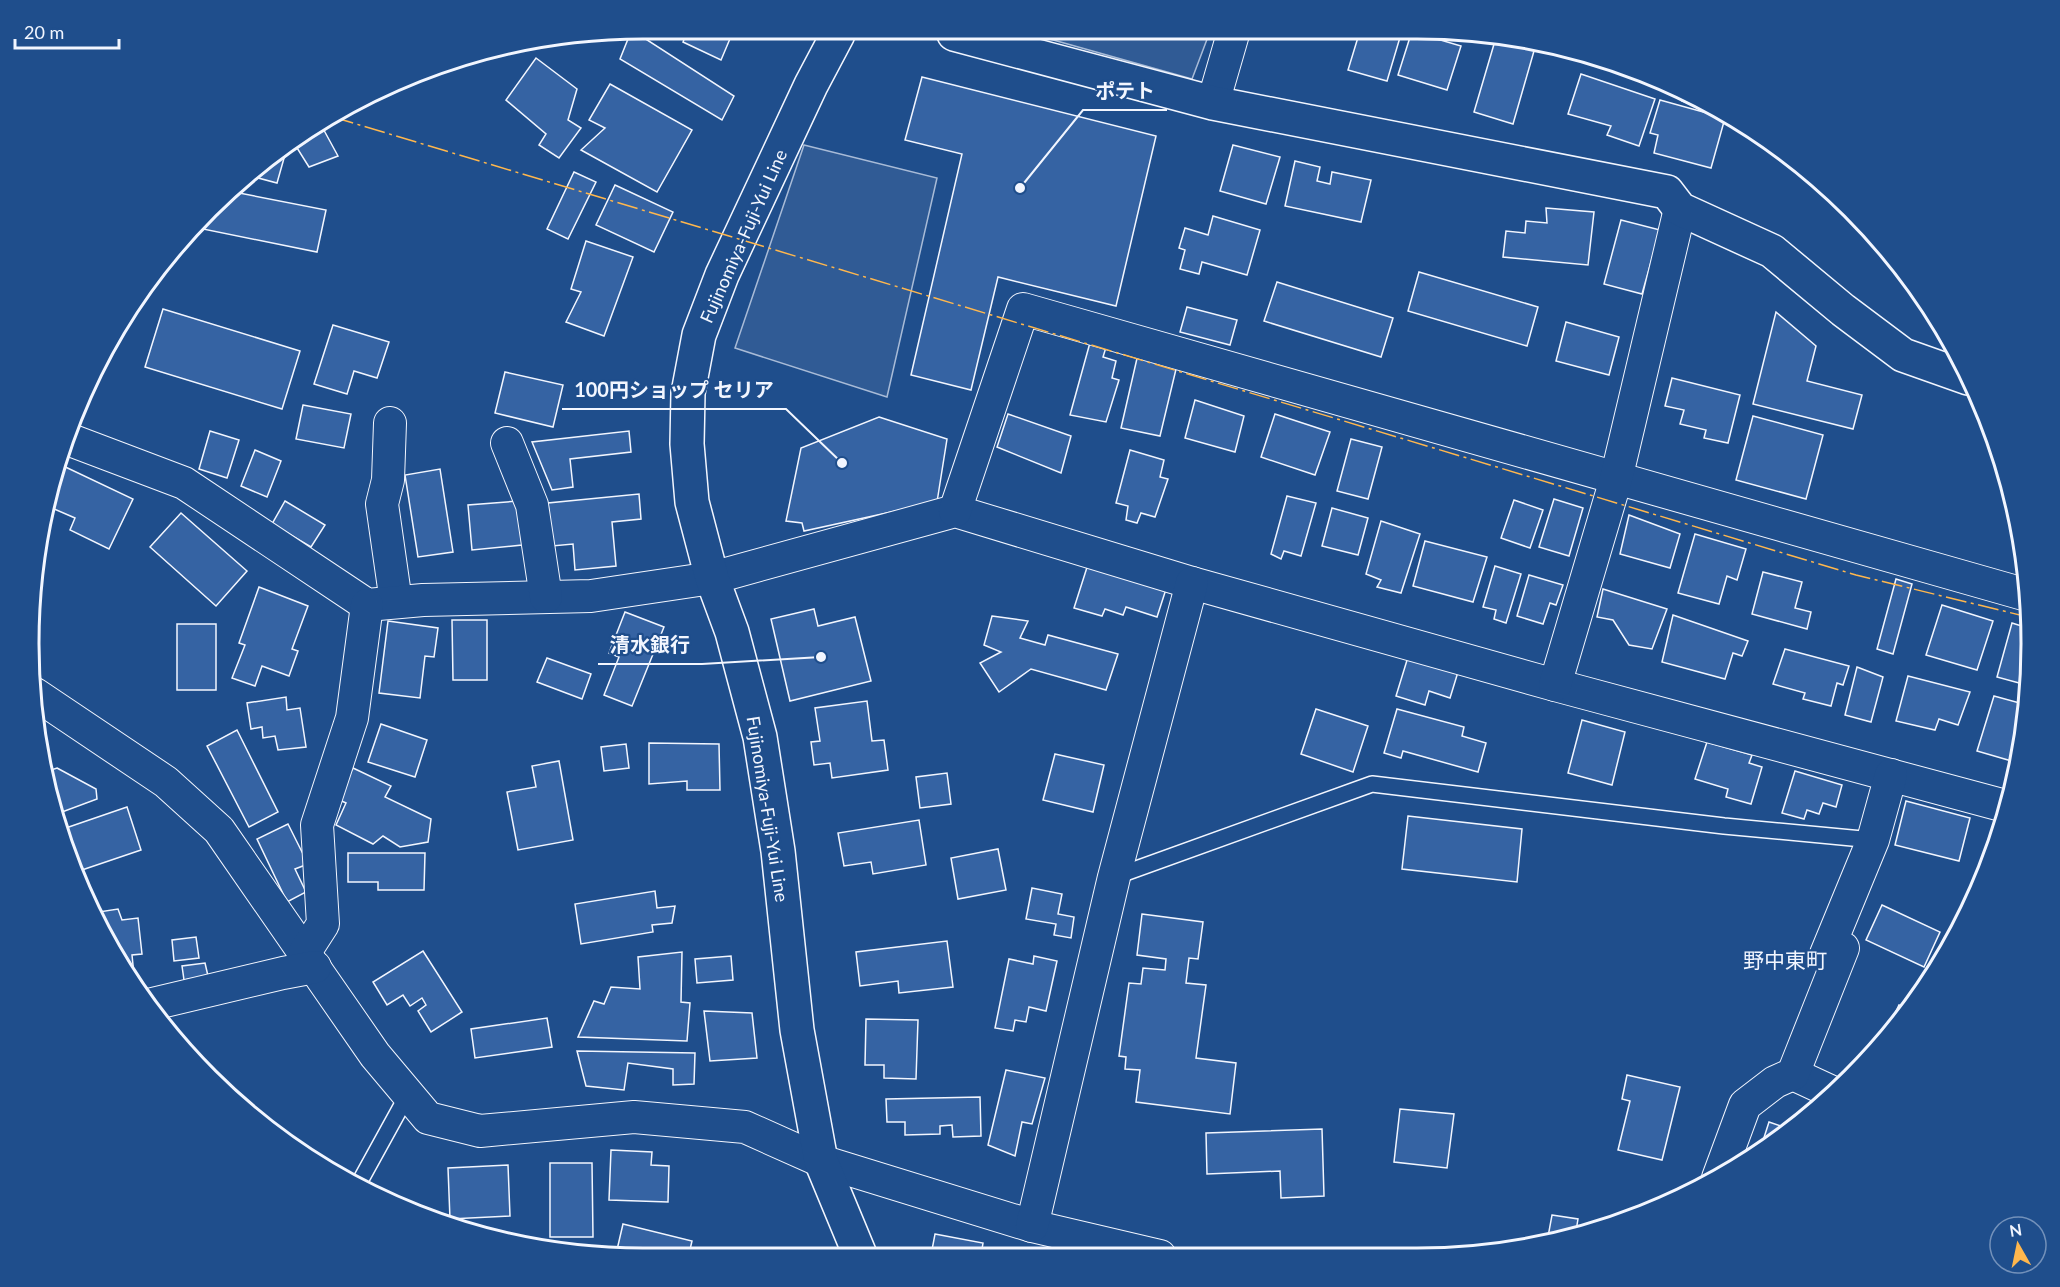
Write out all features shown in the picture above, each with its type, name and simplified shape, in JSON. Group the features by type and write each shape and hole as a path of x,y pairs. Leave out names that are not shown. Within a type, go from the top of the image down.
{"main road":[{"name":"Fujinomiya-Fuji-Yui Line","path":"835,39 811,85 722,275 699,335 688,393 687,444 692,502 712,578 732,632 760,736 778,851 797,1030 821,1161 857,1248"},
{"path":"973,39 1213,103 1667,192 1680,208 1772,251 1843,310 1904,355 1958,374"}],"street":[{"path":"1213,103 1232,39"},
{"path":"1555,685 1616,479 1680,208"},
{"path":"955,511 1023,309 2019,593"},
{"path":"158,1003 283,973 310,960 323,924 317,825 352,718 381,604 382,504 388,480 390,423"},
{"path":"74,441 184,483 381,604 423,600 591,596 712,578 955,511 1192,583 1555,685 1999,804"},
{"path":"507,443 532,505 546,597"},
{"path":"1032,1226 1114,877 1192,583"},
{"path":"42,698 166,782 219,830 375,1055 428,1118 480,1131 634,1117 745,1127 821,1161 1032,1226 1126,1248"},
{"path":"1724,1164 1746,1105 1775,1082 1793,1074 1843,948 1826,954 1873,840 1891,776"},
{"path":"1793,1074 1825,1089"}],"lane":[{"path":"1114,877 1372,784 1724,826 1873,840"},
{"path":"362,1178 408,1094"}],"shaded area":[{"path":"1050,39 1207,39 1192,79"},
{"path":"804,145 937,178 887,397 735,348"}],"building":[{"path":"628,39 646,39 734,96 722,120 620,59"},
{"path":"684,39 730,39 721,60 683,42"},
{"path":"1357,39 1400,39 1387,81 1348,70"},
{"path":"1409,39 1439,40 1461,46 1447,90 1398,75"},
{"path":"1494,44 1534,51 1513,124 1474,112"},
{"path":"536,58 577,89 568,120 581,128 559,158 539,145 546,134 506,100"},
{"path":"1581,74 1655,99 1639,146 1607,135 1611,126 1568,114"},
{"path":"922,77 1156,136 1116,306 998,277 971,390 911,375 962,154 905,140"},
{"path":"610,84 692,130 657,192 581,150 605,128 589,120"},
{"path":"1660,100 1705,113 1724,123 1711,168 1654,153 1658,135 1650,133"},
{"path":"324,131 338,156 309,167 297,149"},
{"path":"1233,145 1280,157 1266,204 1220,191"},
{"path":"284,158 277,183 259,178"},
{"path":"1295,161 1320,167 1317,181 1330,184 1332,172 1371,180 1361,222 1285,206"},
{"path":"574,172 596,182 568,239 547,229"},
{"path":"615,185 673,212 654,252 596,225"},
{"path":"240,193 326,210 317,252 204,229"},
{"path":"1546,208 1594,212 1588,265 1503,257 1506,231 1525,233 1526,221 1547,223"},
{"path":"1213,216 1260,230 1247,275 1202,262 1199,274 1180,269 1185,250 1179,248 1185,228 1208,235"},
{"path":"1621,220 1660,230 1642,294 1604,284"},
{"path":"586,241 633,257 604,336 566,322 581,292 571,289"},
{"path":"1419,272 1538,307 1527,346 1408,311"},
{"path":"1277,282 1393,318 1381,357 1264,321"},
{"path":"1187,307 1237,320 1230,345 1180,332"},
{"path":"163,309 300,351 282,409 145,367"},
{"path":"1776,312 1816,346 1807,381 1862,395 1853,429 1753,404"},
{"path":"1566,322 1619,337 1609,375 1556,361"},
{"path":"333,325 389,342 377,378 354,371 347,394 314,384"},
{"path":"1091,339 1107,344 1103,357 1116,361 1112,378 1119,380 1106,422 1070,415"},
{"path":"1138,354 1177,365 1160,436 1121,428"},
{"path":"505,372 563,385 553,427 495,413"},
{"path":"1672,378 1740,395 1728,443 1704,438 1706,430 1680,424 1684,410 1665,406"},
{"path":"1195,400 1244,416 1235,452 1185,438"},
{"path":"303,405 351,414 344,448 296,439"},
{"path":"1008,414 1071,436 1061,473 997,447"},
{"path":"1275,414 1330,432 1315,475 1261,457"},
{"path":"1753,416 1823,435 1806,499 1736,480"},
{"path":"879,417 947,439 937,502 804,531 802,523 786,521 801,448"},
{"path":"210,431 239,440 227,478 199,469"},
{"path":"629,431 631,452 570,459 573,487 552,490 532,442"},
{"path":"1351,439 1382,447 1368,499 1337,491"},
{"path":"255,450 281,461 267,497 241,486"},
{"path":"1130,450 1164,460 1160,477 1168,479 1155,517 1141,513 1137,523 1126,520 1128,506 1116,503"},
{"path":"66,467 133,499 109,549 70,530 75,518 55,509"},
{"path":"440,469 453,552 418,557 405,475"},
{"path":"639,494 641,519 612,522 616,566 575,570 573,544 552,546 548,503"},
{"path":"1287,496 1316,503 1301,556 1284,551 1281,559 1271,554"},
{"path":"1554,499 1583,508 1569,556 1539,547"},
{"path":"1514,500 1543,510 1530,548 1501,538"},
{"path":"285,501 325,525 311,547 272,524"},
{"path":"518,501 522,545 472,550 468,505"},
{"path":"1332,508 1368,518 1358,555 1322,546"},
{"path":"181,513 247,571 216,606 150,547"},
{"path":"1629,515 1680,534 1670,568 1620,554"},
{"path":"1381,521 1420,534 1401,593 1377,587 1381,580 1366,574"},
{"path":"1695,534 1746,549 1737,580 1727,576 1719,604 1678,593"},
{"path":"1425,541 1487,557 1473,602 1413,586"},
{"path":"1090,558 1168,583 1157,617 1126,607 1123,615 1105,609 1102,616 1074,608"},
{"path":"1495,566 1521,574 1506,623 1494,619 1496,610 1483,607"},
{"path":"1763,572 1802,582 1795,608 1811,612 1807,629 1752,614"},
{"path":"1529,575 1563,585 1556,605 1550,603 1543,624 1517,616"},
{"path":"1896,579 1912,584 1893,654 1877,649"},
{"path":"259,587 308,606 292,649 298,651 289,676 262,666 255,686 232,678 245,645 239,643"},
{"path":"1603,589 1667,609 1652,649 1629,645 1613,620 1597,617"},
{"path":"1942,605 1993,621 1977,670 1926,655"},
{"path":"814,609 818,626 855,617 871,681 790,701 771,619"},
{"path":"625,612 664,627 632,706 604,695 619,657 609,653"},
{"path":"1673,615 1748,641 1742,656 1733,653 1725,679 1662,662"},
{"path":"992,616 1028,621 1020,638 1045,645 1048,635 1118,654 1106,690 1031,669 999,692 980,663 1001,652 984,645"},
{"path":"452,620 487,620 487,680 453,680"},
{"path":"388,621 438,628 434,657 425,656 420,698 379,693"},
{"path":"2012,623 2021,626 2020,683 1997,677"},
{"path":"177,624 216,624 216,690 177,690"},
{"path":"1785,649 1849,666 1843,685 1837,683 1831,706 1803,699 1805,693 1773,684"},
{"path":"1408,657 1458,672 1450,698 1429,691 1425,705 1396,696"},
{"path":"547,658 591,674 582,699 537,682"},
{"path":"1857,667 1883,677 1871,722 1845,715"},
{"path":"1908,676 1970,692 1958,725 1939,719 1935,730 1896,721"},
{"path":"1994,696 2018,703 2009,760 1977,751"},
{"path":"286,697 287,710 300,708 306,747 278,750 275,736 263,738 262,727 251,729 247,703"},
{"path":"867,701 872,741 884,740 888,770 832,778 830,763 814,765 811,742 820,741 815,708"},
{"path":"1316,709 1368,726 1353,772 1301,754"},
{"path":"1397,709 1464,727 1462,736 1486,743 1478,772 1403,751 1401,758 1384,753"},
{"path":"1582,720 1625,732 1612,785 1568,773"},
{"path":"381,724 427,740 415,777 368,762"},
{"path":"237,730 278,812 249,827 207,746"},
{"path":"1707,742 1752,755 1749,763 1762,767 1751,804 1726,797 1728,789 1695,779"},
{"path":"649,743 719,744 720,790 687,790 687,781 649,784"},
{"path":"626,744 629,768 604,771 601,747"},
{"path":"1055,754 1104,765 1093,812 1043,800"},
{"path":"559,761 573,840 518,850 507,792 536,787 532,766"},
{"path":"57,768 96,789 97,799 63,812 53,769"},
{"path":"353,768 391,786 385,797 431,819 428,842 400,847 383,836 373,844 336,825 346,803 337,799"},
{"path":"1795,771 1842,785 1836,807 1823,803 1819,814 1807,810 1804,819 1782,813"},
{"path":"947,773 951,804 920,808 916,777"},
{"path":"1906,801 1970,818 1959,861 1895,845"},
{"path":"127,807 141,850 83,870 68,827"},
{"path":"1408,816 1522,829 1517,882 1402,869"},
{"path":"919,820 926,865 873,874 871,862 844,866 838,833"},
{"path":"288,824 308,864 295,869 306,892 287,902 257,839"},
{"path":"998,849 1006,890 958,899 951,858"},
{"path":"348,853 425,853 424,890 378,890 378,882 348,882"},
{"path":"1032,888 1062,894 1058,914 1074,917 1071,938 1054,935 1056,924 1026,919"},
{"path":"655,891 657,908 675,906 672,923 652,925 653,932 581,944 575,904"},
{"path":"1882,905 1940,932 1924,967 1866,940"},
{"path":"118,909 122,920 138,918 142,954 132,955 133,967 120,946 101,912"},
{"path":"1142,914 1203,922 1198,959 1189,958 1186,983 1206,985 1196,1058 1236,1063 1230,1114 1136,1102 1140,1070 1125,1069 1126,1057 1119,1056 1129,983 1141,984 1143,968 1165,970 1166,959 1137,955"},
{"path":"196,937 199,958 174,961 172,940"},
{"path":"947,941 953,987 899,993 898,981 860,986 856,952"},
{"path":"423,951 462,1012 431,1032 418,1011 426,1005 422,998 410,1006 403,995 387,1005 373,982"},
{"path":"682,952 681,1002 690,1003 687,1041 578,1037 594,1001 604,1004 611,987 640,989 638,957"},
{"path":"731,956 733,980 697,983 695,959"},
{"path":"1034,956 1057,961 1046,1011 1029,1007 1026,1022 1015,1020 1013,1031 995,1028 1009,959 1033,964"},
{"path":"205,963 208,976 184,980 182,966"},
{"path":"704,1011 752,1013 757,1058 710,1061"},
{"path":"547,1018 552,1047 475,1058 471,1029"},
{"path":"866,1019 918,1020 916,1079 884,1078 884,1065 865,1065"},
{"path":"577,1051 695,1053 694,1084 673,1085 673,1069 628,1063 624,1090 586,1086"},
{"path":"1006,1070 1045,1078 1032,1124 1022,1122 1015,1156 988,1145"},
{"path":"1627,1075 1680,1087 1662,1160 1618,1150 1630,1101 1622,1099"},
{"path":"980,1097 981,1136 953,1137 952,1125 940,1126 940,1134 905,1135 905,1122 887,1122 886,1099"},
{"path":"1400,1109 1454,1114 1447,1168 1394,1162"},
{"path":"1769,1122 1780,1126 1764,1137"},
{"path":"1322,1129 1324,1196 1281,1198 1280,1171 1207,1174 1206,1133"},
{"path":"611,1150 652,1152 651,1165 669,1166 668,1202 609,1200"},
{"path":"550,1163 592,1163 593,1237 550,1237"},
{"path":"508,1165 510,1216 458,1219 450,1216 448,1168"},
{"path":"1552,1215 1578,1219 1577,1226 1549,1233"},
{"path":"623,1224 692,1241 690,1248 618,1247"},
{"path":"935,1234 983,1243 982,1248 932,1248"}],"power":[{"path":"342,120 1856,575 2020,615"}],"place":[{"name":"ポテト","path":"1020,188"},
{"name":"100円ショップ セリア","path":"842,463"},
{"name":"清水銀行","path":"821,657"}],"district":[{"name":"野中東町","path":"1785,959"}]}
